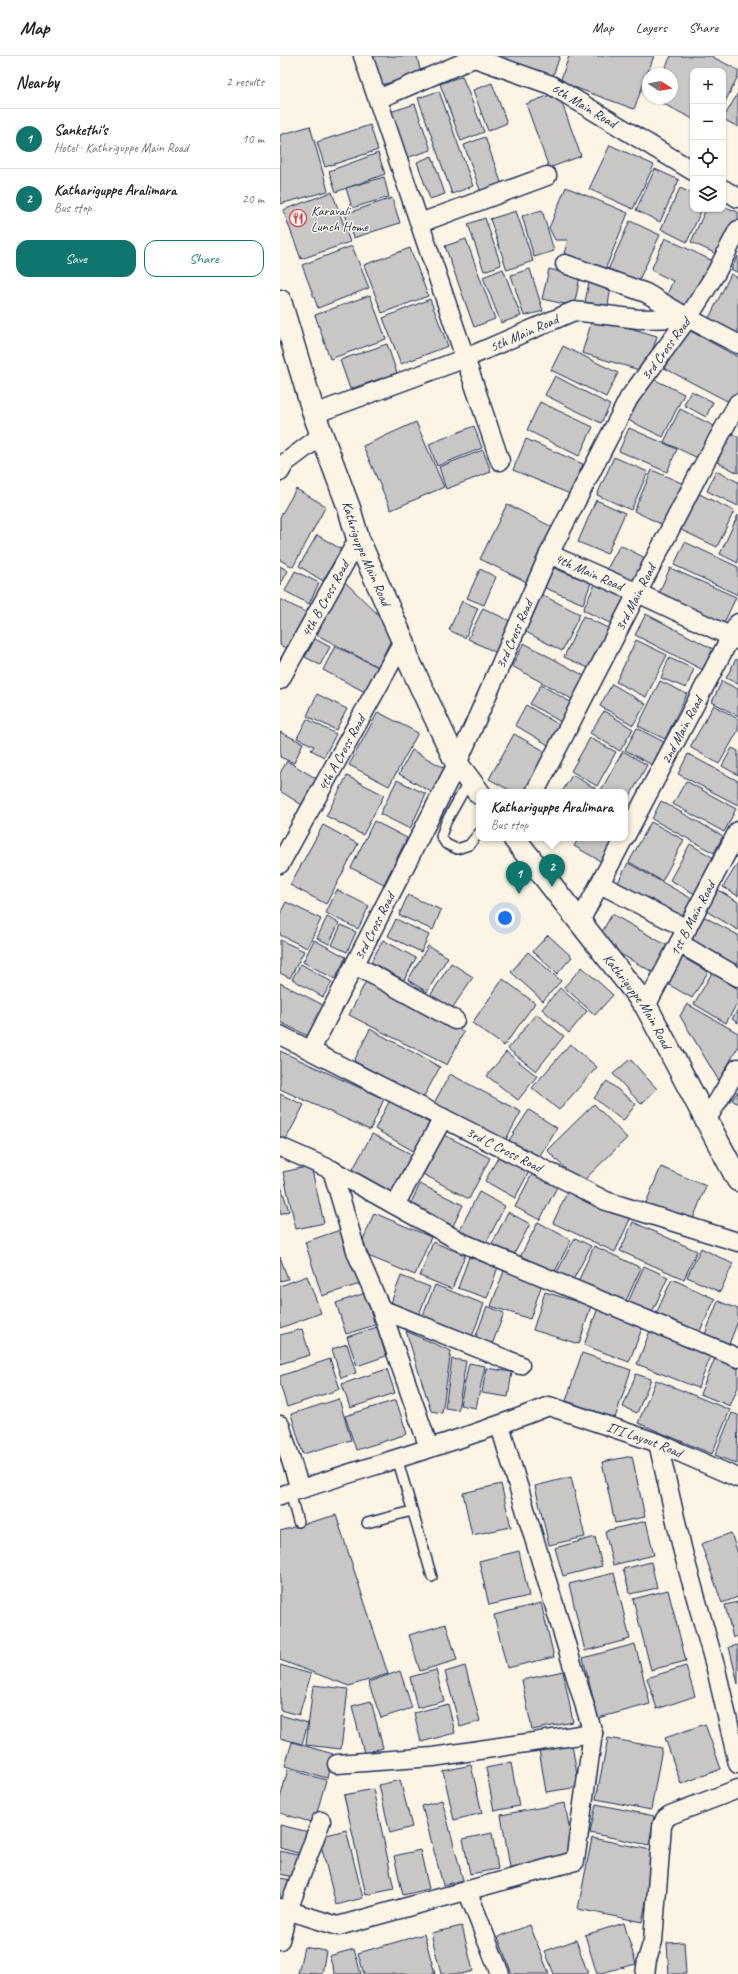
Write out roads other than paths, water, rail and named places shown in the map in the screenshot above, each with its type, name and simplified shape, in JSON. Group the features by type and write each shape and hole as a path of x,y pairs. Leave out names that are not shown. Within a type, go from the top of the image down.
{"main road":[{"name":"Kathriguppe Main Road","path":"280,301 314,414 349,508 358,539 403,641 408,659 468,780"},
{"name":"Kathriguppe Main Road","path":"516,841 579,923 646,1006 738,1180"}],"street":[{"path":"363,56 500,461"},
{"path":"378,99 471,57"},
{"name":"6th Main Road","path":"471,57 551,85 690,169"},
{"path":"420,223 547,176"},
{"path":"726,191 738,198"},
{"name":"3rd Cross Road","path":"311,1050 355,965 468,780 549,554 629,398 688,318 716,273 738,230"},
{"path":"565,264 646,293 688,318"},
{"name":"5th Main Road","path":"314,414 466,358 574,311 639,320 688,318 738,344"},
{"name":"3rd Main Road","path":"537,789 699,473 738,403"},
{"path":"282,465 322,435"},
{"name":"4th B Cross Road","path":"280,680 358,539"},
{"name":"4th Main Road","path":"549,554 638,593 736,633"},
{"name":"2nd Main Road","path":"628,831 736,633"},
{"name":"4th A Cross Road","path":"280,864 403,641"},
{"name":"1st B Main Road","path":"646,1006 738,831"},
{"name":"2nd Main Road","path":"579,923 623,841"},
{"path":"600,884 683,936 738,978"},
{"path":"355,965 455,1020"},
{"name":"3rd C Cross Road","path":"280,1035 606,1201 738,1242"},
{"path":"707,1119 738,1068"},
{"path":"394,1205 443,1118"},
{"path":"280,1147 332,1170 463,1243 738,1358"},
{"path":"332,1170 357,1254 381,1309 429,1448"},
{"path":"381,1309 520,1365"},
{"name":"ITI Layout Road","path":"500,1426 548,1406 658,1443 738,1478"},
{"path":"280,1424 290,1492 500,1426 592,1733 575,1861 338,1926 284,1909"},
{"path":"658,1443 683,1552 716,1669 738,1764"},
{"path":"337,1764 433,1757 592,1733"},
{"path":"645,1974 647,1960 653,1941 662,1826 670,1815 738,1788"},
{"path":"280,1940 284,1909 321,1821"},
{"path":"467,1890 500,1974"}],"lane":[{"path":"468,780 446,822 441,836 446,844 457,849 469,845 476,837"},
{"path":"396,1458 432,1576"},
{"path":"290,1492 298,1522"},
{"path":"367,1523 412,1511"}],"place":[{"name":"Karavali Lunch Home","path":"298,218"},
{"name":"Kathariguppe Aralimara","path":"552,887"},
{"name":"Sankethi's","path":"519,894"}]}
